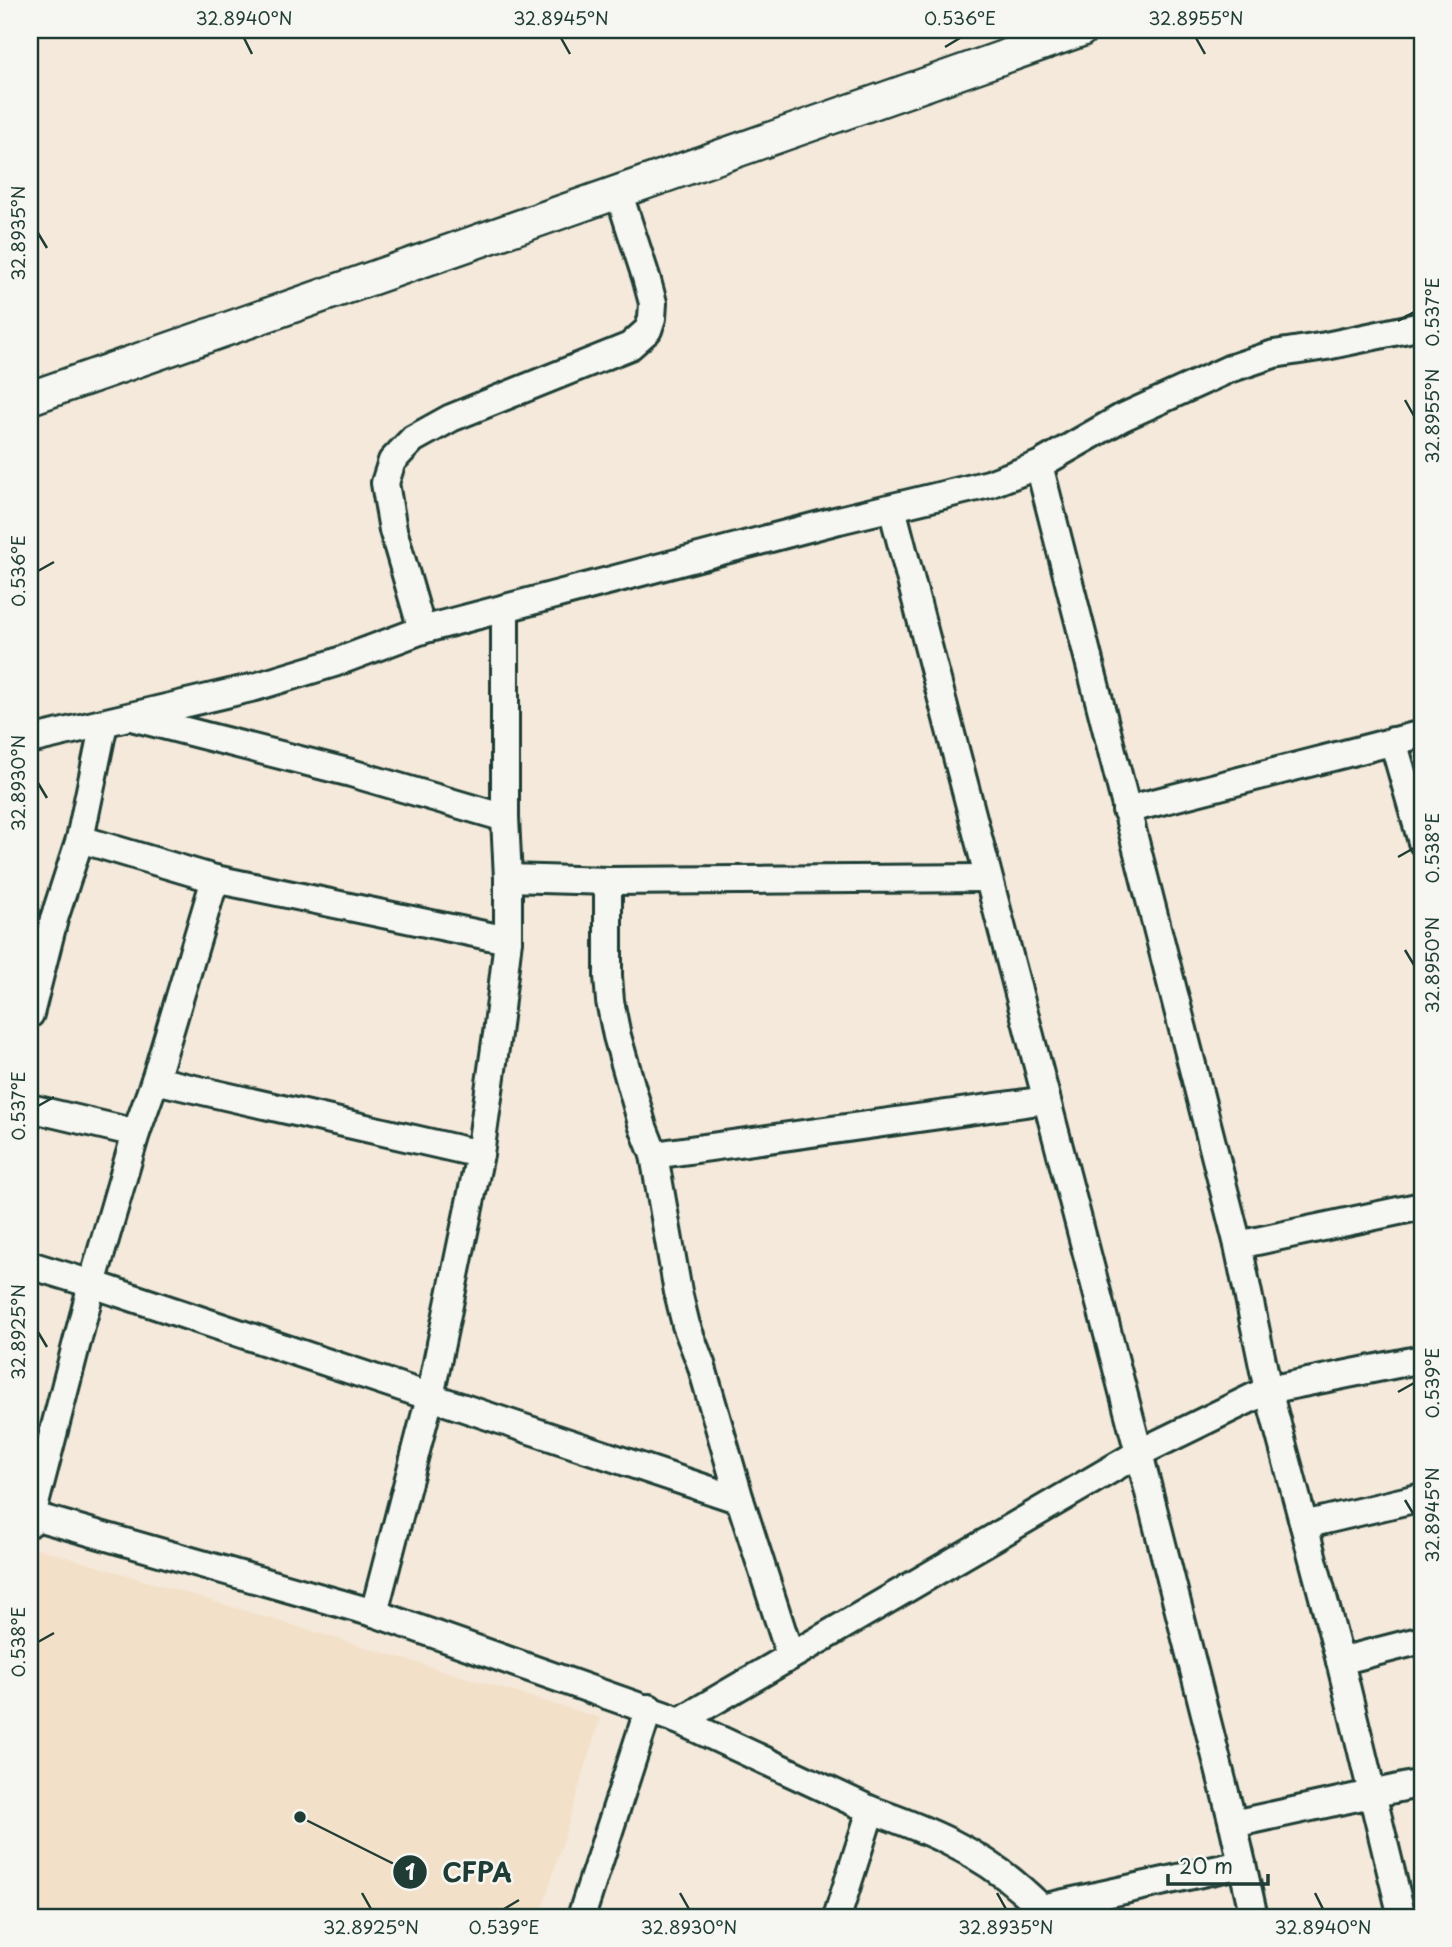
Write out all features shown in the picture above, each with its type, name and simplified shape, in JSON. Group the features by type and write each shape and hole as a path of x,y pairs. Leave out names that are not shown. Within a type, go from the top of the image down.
{"street":[{"path":"30,398 1081,30"},
{"path":"422,630 393,530 385,483 392,461 414,439 451,418 630,346 648,330 653,318 653,303 618,191"},
{"path":"30,740 255,688 334,663 422,630 989,484 1039,465 1121,418 1229,369 1274,354 1422,326"},
{"path":"1039,465 1238,1245 1268,1390 1340,1661 1402,1917"},
{"path":"891,508 1139,1453 1254,1917"},
{"path":"374,1613 430,1397 480,1154 497,1034 508,940 505,608"},
{"path":"117,720 352,773 505,818"},
{"path":"30,1014 54,919 117,720"},
{"path":"1126,810 1422,734"},
{"path":"1392,741 1422,842"},
{"path":"80,839 215,879 508,940"},
{"path":"508,878 608,881 987,878"},
{"path":"215,879 92,1284 31,1518 374,1613 649,1708 870,1810 960,1847 1006,1875 1045,1912 1242,1864"},
{"path":"608,881 610,1001 629,1080 654,1155 678,1292 790,1655"},
{"path":"155,1080 480,1154"},
{"path":"654,1155 1046,1100"},
{"path":"30,1108 136,1133"},
{"path":"1238,1245 1422,1206"},
{"path":"30,1265 740,1500"},
{"path":"680,1721 1139,1453 1268,1390 1422,1359"},
{"path":"1304,1525 1422,1497"},
{"path":"1340,1661 1422,1640"},
{"path":"581,1917 649,1708"},
{"path":"1233,1824 1422,1783"},
{"path":"837,1917 870,1810"}],"shaded area":[{"path":"30,1546 600,1718 540,1917 30,1917"}],"place":[{"name":"CFPA","path":"300,1817"}]}
